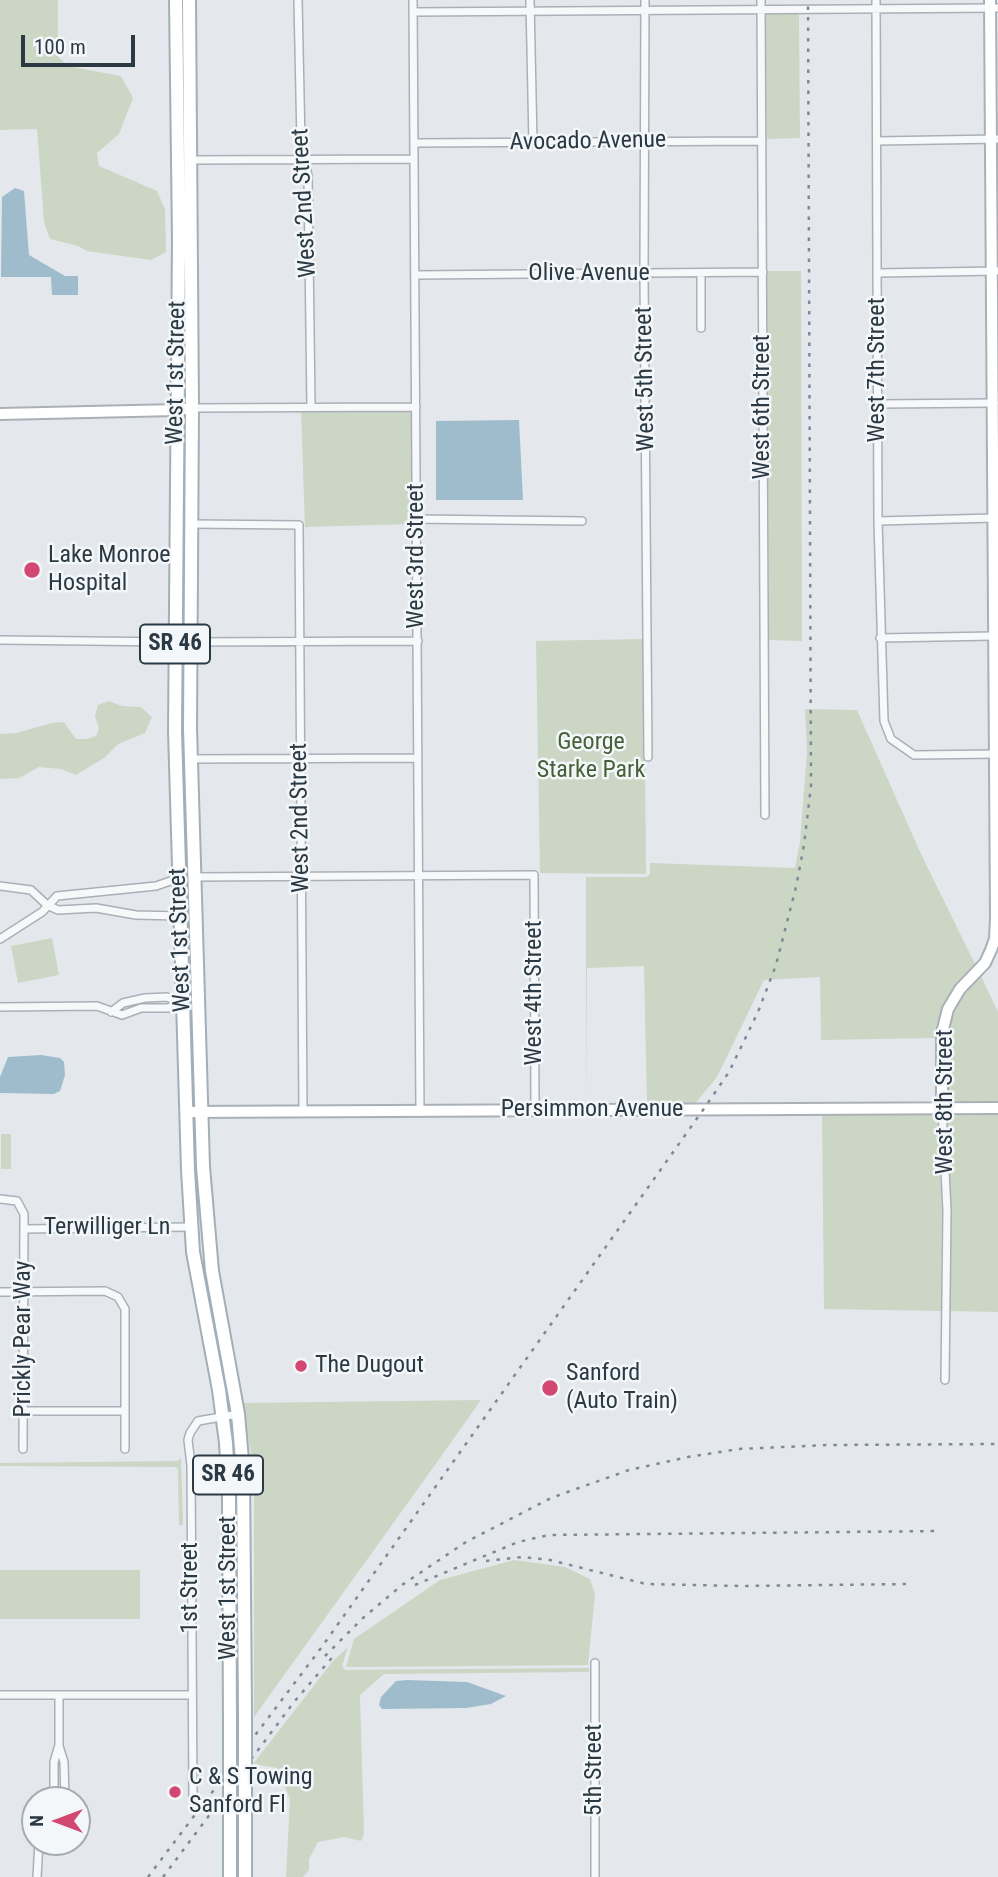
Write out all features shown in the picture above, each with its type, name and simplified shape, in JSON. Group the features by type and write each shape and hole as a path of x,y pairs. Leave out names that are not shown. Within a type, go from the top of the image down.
{"main road":[{"name":"West 1st Street","path":"176,0 179,240 175,642 180,1002 191,1227 223,1416 229,1490 230,1877"},
{"name":"West 1st Street","path":"188,0 192,408 190,759 204,1197 210,1260 238,1414 244,1499 245,1877"},
{"path":"178,125 183,133 183,148 191,160"},
{"path":"175,603 183,632 191,642"},
{"path":"175,642 185,657 185,685 190,699"},
{"path":"178,840 184,850 185,868 194,877"}],"street":[{"name":"West 2nd Street","path":"298,0 301,143 308,176 311,406"},
{"name":"West 3rd Street","path":"413,0 420,1111"},
{"path":"530,0 533,143"},
{"name":"West 5th Street","path":"645,0 643,142 648,757"},
{"name":"West 6th Street","path":"761,0 765,815"},
{"name":"West 7th Street","path":"876,0 878,521 884,721 891,739 914,755 996,754"},
{"path":"413,12 876,9 993,5"},
{"name":"West 8th Street","path":"945,1380 947,1211 942,1108 942,1033 948,1009 960,989 988,957 995,939 997,918 993,5"},
{"path":"877,141 994,139"},
{"name":"Avocado Avenue","path":"414,143 762,141"},
{"path":"191,160 414,159"},
{"path":"878,273 995,271"},
{"name":"Olive Avenue","path":"415,275 762,272"},
{"path":"701,273 701,328"},
{"path":"878,404 994,403"},
{"path":"0,414 177,411 192,408 416,407"},
{"path":"878,521 994,518"},
{"path":"416,519 582,520"},
{"name":"West 2nd Street","path":"191,524 299,525 303,1112"},
{"path":"880,638 994,636"},
{"path":"0,640 175,642"},
{"path":"191,642 418,640"},
{"path":"190,759 418,758"},
{"path":"194,877 419,875"},
{"name":"West 4th Street","path":"419,875 534,875 535,1110"},
{"path":"0,939 42,912 57,896 156,886 179,878"},
{"path":"0,886 31,890 47,905 58,910 96,908 136,915 180,916"},
{"path":"0,1007 97,1006 111,1012 123,1003 145,998 167,997 180,1002"},
{"name":"Persimmon Avenue","path":"186,1112 998,1108"},
{"path":"0,1199 18,1201 22,1206 24,1228"},
{"name":"Terwilliger Ln","path":"24,1228 191,1227"},
{"name":"Prickly Pear Way","path":"23,1449 24,1228"},
{"path":"0,1292 105,1291 118,1297 125,1309 125,1449"},
{"path":"24,1411 125,1411"},
{"name":"1st Street","path":"193,1798 191,1465 188,1440 198,1421 238,1414"},
{"name":"5th Street","path":"595,1663 595,1877"},
{"path":"0,1695 192,1695"},
{"path":"59,1695 59,1745 64,1762 65,1786"},
{"path":"54,1786 54,1762 59,1745"},
{"path":"37,1856 37,1877"}],"green space":[{"path":"0,0 58,0 58,56 67,66 121,76 133,98 119,134 97,153 99,166 157,191 165,209 166,252 151,260 87,251 50,239 44,222 37,129 0,130"},
{"path":"765,13 799,13 800,138 767,139"},
{"path":"767,271 801,271 802,641 769,640"},
{"path":"301,410 412,411 412,524 305,527"},
{"name":"George Starke Park","path":"644,639 646,874 540,873 536,641"},
{"path":"109,701 122,706 141,707 152,717 145,733 118,744 104,758 76,775 61,769 39,767 19,778 0,779 0,734 64,722 76,739 87,739 96,736 99,729 95,716 98,705"},
{"path":"805,709 857,710 921,854 976,966 956,987 944,1008 937,1090 935,1038 821,1040 820,977 764,980 717,1077 693,1106 647,1106 644,966 587,968 586,1106 586,877 647,877 650,874 650,863 795,868 800,842 807,751"},
{"path":"52,938 59,975 18,983 11,946"},
{"path":"980,974 998,1012 998,1104 946,1104 946,1033 952,1010 956,1001"},
{"path":"937,1111 942,1211 941,1311 824,1309 822,1113"},
{"path":"946,1111 998,1112 998,1312 950,1311 951,1211"},
{"path":"1,1134 11,1134 11,1169 1,1169"},
{"path":"481,1400 254,1717 254,1468 241,1403"},
{"path":"181,1458 183,1525 179,1525 176,1467 0,1466 0,1463 177,1461"},
{"path":"514,1560 565,1567 590,1579 595,1594 588,1665 346,1667 354,1639 440,1580"},
{"path":"0,1570 140,1570 140,1619 0,1619"},
{"path":"348,1647 342,1666 345,1670 589,1668 589,1672 384,1674 360,1695 364,1834 361,1841 344,1837 318,1842 309,1859 309,1870 303,1877 286,1877 290,1799 277,1768 253,1764 333,1661"}],"water":[{"path":"15,188 24,191 29,255 65,276 78,276 78,295 52,295 51,277 1,277 2,197"},
{"path":"519,420 523,500 436,500 436,421"},
{"path":"41,1055 60,1058 64,1062 65,1075 60,1091 54,1094 0,1093 0,1077 8,1057"},
{"path":"396,1681 467,1682 506,1696 491,1704 466,1708 382,1709 379,1705 381,1697"}],"railway":[{"path":"148,1877 321,1648 703,1110 729,1072 758,1012 776,965 796,887 811,786 808,0"},
{"path":"325,1656 363,1618 402,1585 466,1542 551,1498 629,1470 739,1449 828,1445 998,1444"},
{"path":"415,1585 518,1542 549,1535 940,1531"},
{"path":"486,1561 522,1557 550,1560 646,1584 906,1584"},
{"path":"163,1877 294,1702 336,1653"}],"place":[{"name":"Lake Monroe Hospital","path":"32,570"},
{"name":"The Dugout","path":"301,1366"},
{"name":"Sanford (Auto Train)","path":"550,1388"},
{"name":"C & S Towing Sanford Fl","path":"175,1792"}]}
